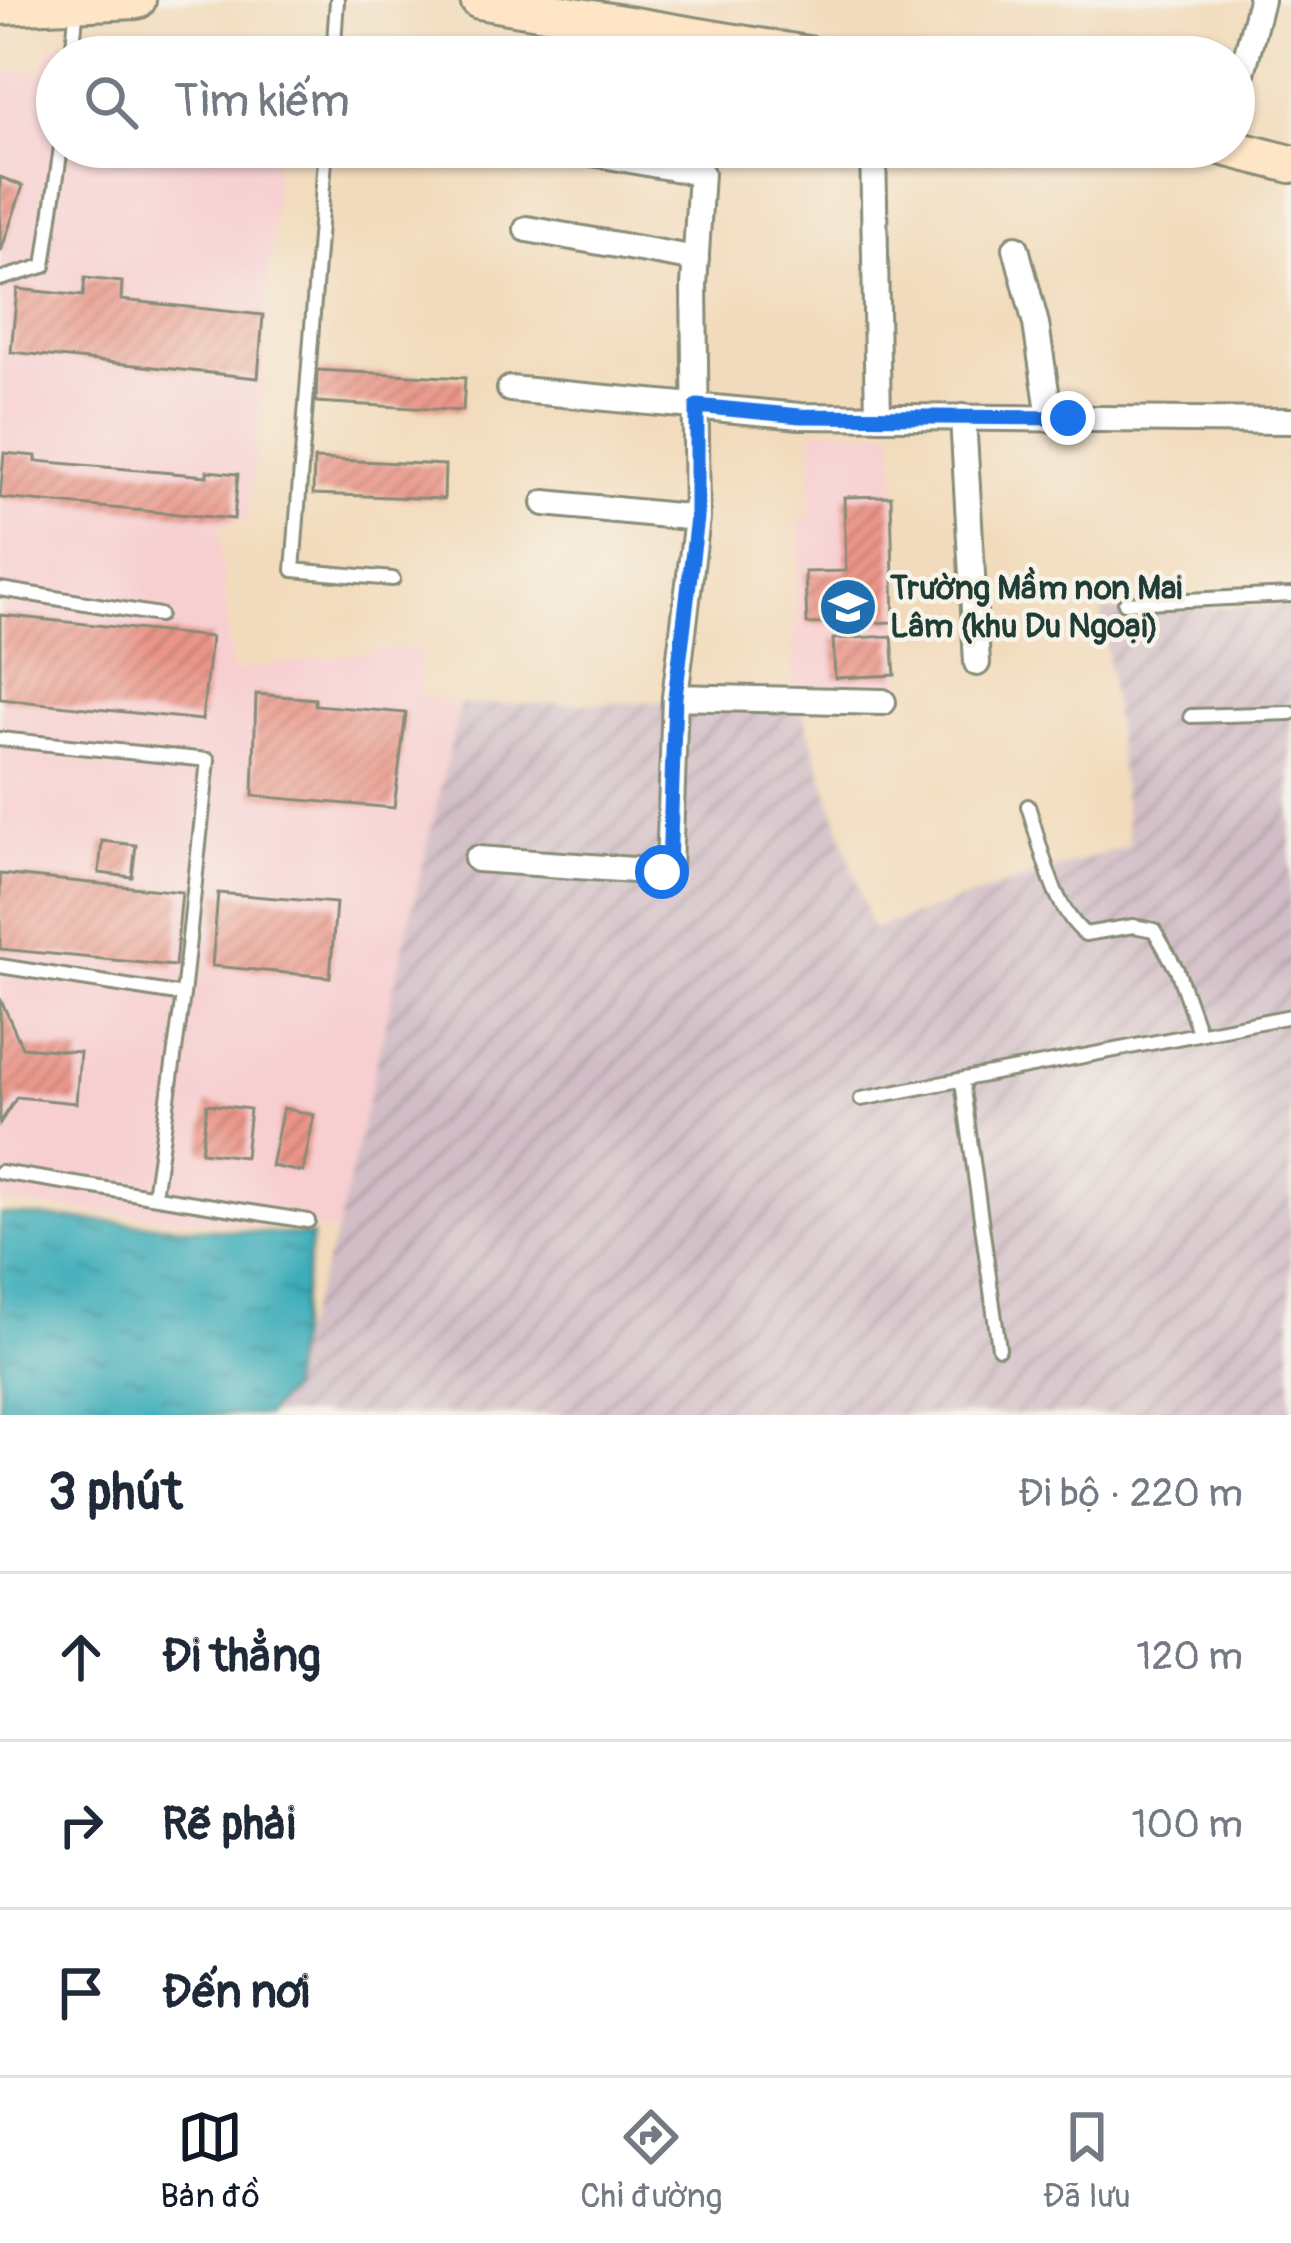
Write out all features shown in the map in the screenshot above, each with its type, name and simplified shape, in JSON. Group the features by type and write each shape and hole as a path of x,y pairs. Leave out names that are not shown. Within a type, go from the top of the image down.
{"main road":[{"path":"0,6 137,0"},
{"path":"479,0 693,36"},
{"path":"1255,152 1291,164"}],"street":[{"path":"1252,36 1261,0"},
{"path":"477,859 662,872 669,868 675,697 697,518 700,173 673,168"},
{"path":"873,168 878,417"},
{"path":"527,230 696,259"},
{"path":"1016,248 1036,324 1050,418"},
{"path":"510,389 800,416 1291,421"},
{"path":"963,417 977,664"},
{"path":"544,503 697,518"},
{"path":"675,697 883,702"}],"lane":[{"path":"334,36 337,0"},
{"path":"74,36 77,3"},
{"path":"0,279 44,266 58,168"},
{"path":"324,168 292,570 394,579"},
{"path":"0,589 159,615"},
{"path":"1125,604 1291,595"},
{"path":"1191,716 1291,713"},
{"path":"0,739 208,760 183,995 154,1196"},
{"path":"1028,806 1069,918 1085,934 1132,926 1154,930 1177,970 1199,1032"},
{"path":"0,966 183,995"},
{"path":"860,1099 1291,1016"},
{"path":"962,1082 999,1348"},
{"path":"0,1172 308,1221"}],"shaded area":[{"path":"0,71 36,74 36,168 276,168 264,381 247,520 219,525 232,671 420,645 420,697 460,705 337,1232 0,1204"},
{"name":"Trường Mầm non Mai Lâm (khu Du Ngoại)","path":"814,430 894,430 902,697 792,696 801,517 810,517"},
{"path":"1291,605 1291,1415 271,1415 337,1232 460,705 799,700 872,929 1129,845 1102,611"}],"water":[{"path":"0,1214 312,1236 288,1390 266,1415 0,1415"}],"building":[{"path":"0,177 23,186 1,251 0,251"},
{"path":"85,278 122,282 121,300 263,315 258,378 11,352 17,289 83,296"},
{"path":"317,370 465,378 463,411 316,402"},
{"path":"4,453 36,456 36,461 207,476 207,471 238,474 234,519 0,498"},
{"path":"314,459 445,465 444,499 313,494"},
{"path":"891,496 894,622 807,624 805,572 846,571 844,497"},
{"path":"0,615 211,637 202,720 0,699"},
{"path":"892,636 895,675 835,678 833,639"},
{"path":"256,694 406,713 394,808 253,796"},
{"path":"102,841 136,845 132,877 99,873"},
{"path":"0,874 182,892 175,966 0,949"},
{"path":"218,893 336,903 330,977 212,966"},
{"path":"0,998 22,1047 80,1052 76,1103 17,1097 0,1123"},
{"path":"207,1104 250,1109 245,1157 201,1152"},
{"path":"283,1108 314,1115 303,1172 271,1166"}],"place":[{"name":"Trường Mầm non Mai Lâm (khu Du Ngoại)","path":"848,607"}],"route":[{"path":"662,872 669,868 675,697 697,518 697,406 800,416 1068,418"}]}
